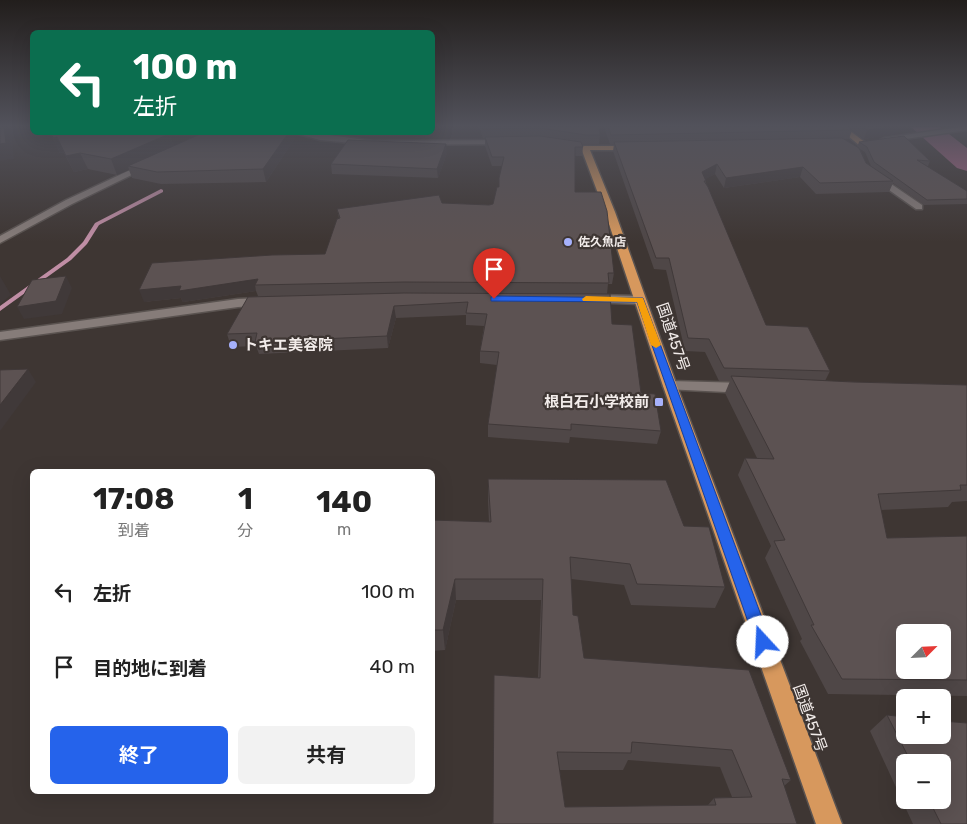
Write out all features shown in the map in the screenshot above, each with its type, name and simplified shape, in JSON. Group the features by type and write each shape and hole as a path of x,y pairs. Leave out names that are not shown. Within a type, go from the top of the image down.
{"highway":[{"name":"国道457号","path":"589,165 610,212 670,386 829,824"}],"street":[{"path":"0,240 69,202 148,165"},
{"path":"866,169 919,207"},
{"path":"576,299 640,300"},
{"path":"0,336 238,303 278,302"},
{"path":"670,386 759,389"}],"building":[{"path":"265,165 263,169 157,172 128,166"},
{"path":"362,165 438,165 437,169"},
{"path":"502,165 575,165 575,192 601,192 607,211 614,273 608,273 609,283 404,282 255,285 258,279 179,291 181,286 139,290 152,263 272,255 325,254 337,219 340,218 337,209 439,195 442,203 493,204 497,187 499,187"},
{"path":"622,165 714,165 702,172 706,181 704,181 766,325 808,327 830,371 724,368 709,339 688,338 669,258 656,258"},
{"path":"718,165 870,165 893,181 820,183 803,167 726,178"},
{"path":"879,165 926,165 967,191 967,199 927,200"},
{"path":"66,276 56,301 17,307 32,280"},
{"path":"404,293 610,294 612,324 632,325 641,393 655,394 661,431 571,424 571,430 488,424 499,352 480,351 487,314 466,313 468,302 394,306 387,336 255,342 257,333 227,334 248,297"},
{"path":"28,369 0,405 0,370"},
{"path":"731,376 967,385 967,485 960,485 961,490 878,494 887,538 967,536 967,680 842,679 811,625 814,625 774,541 785,540 745,458 774,459"},
{"path":"488,479 666,480 684,526 709,527 725,587 637,584 630,564 570,557 573,615 578,616 584,658 749,670 791,780 782,779 797,824 493,824 494,675 540,678 543,579 455,579 443,630 435,630 435,520 491,522","holes":["632,742 732,750 752,797 714,798 716,805 565,807 557,752 631,753"]},
{"path":"887,715 896,716 896,733"},
{"path":"951,722 967,723 967,824 941,824 934,809 951,809 951,754 907,754 902,744 951,744"}],"waterway":[{"path":"0,309 69,259 85,243 97,224 161,191"}],"slow traffic":[{"path":"586,299 640,300 656,345"}],"place":[{"name":"佐久魚店","path":"568,242"},
{"name":"トキエ美容院","path":"233,345"},
{"name":"根白石小学校前","path":"659,402"}],"route":[{"path":"494,299 640,300 763,642"}]}
